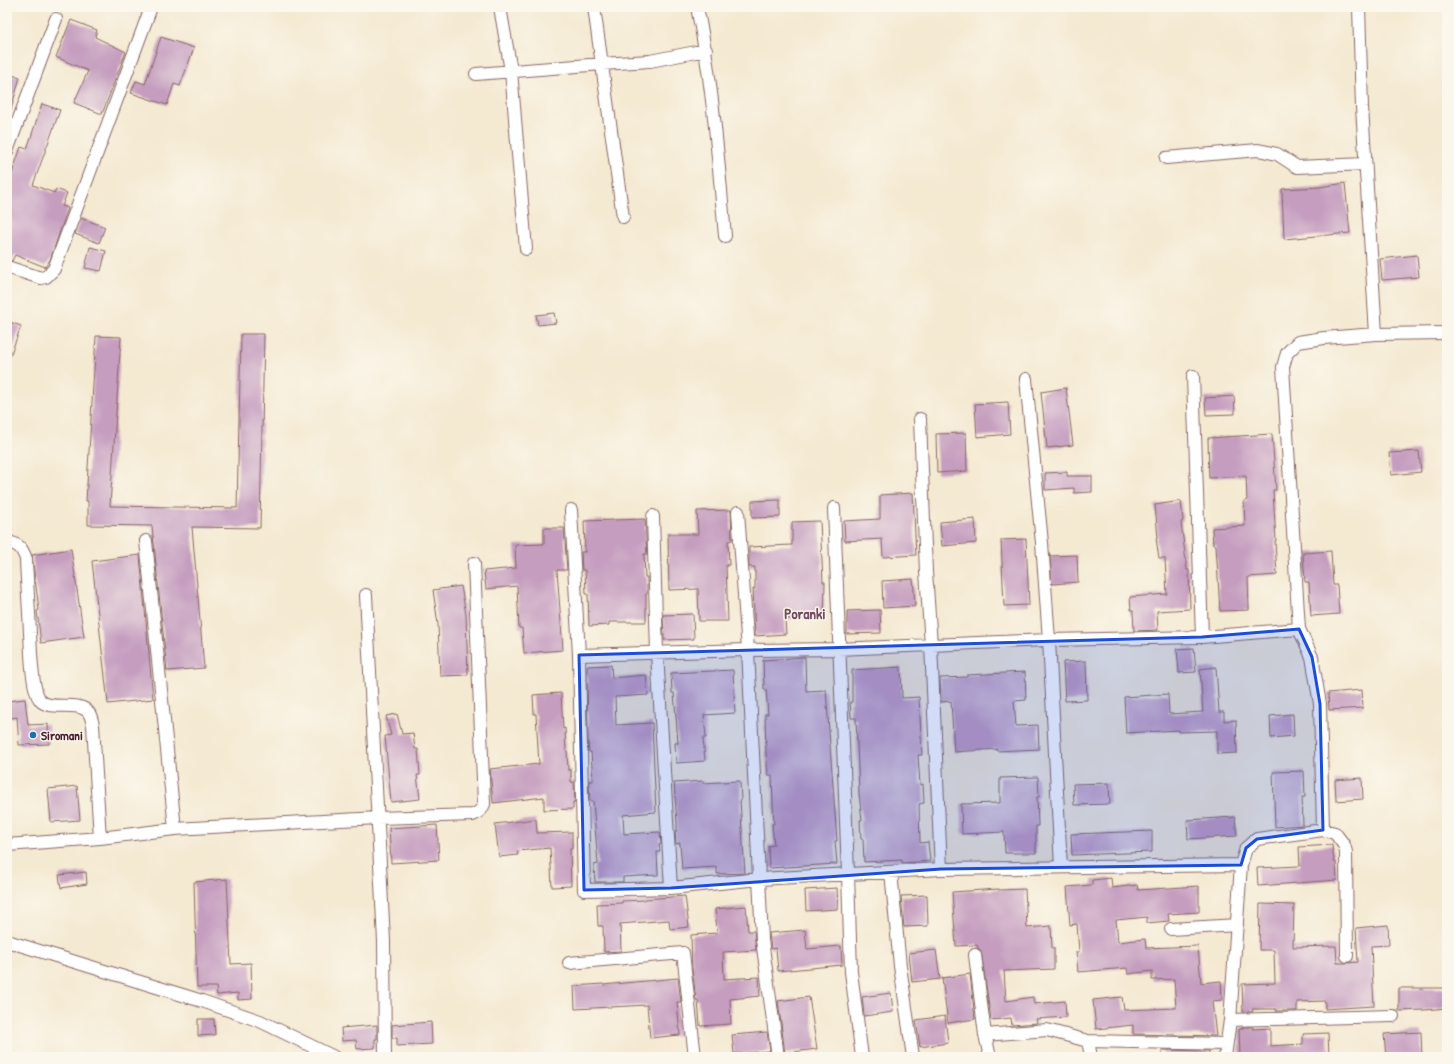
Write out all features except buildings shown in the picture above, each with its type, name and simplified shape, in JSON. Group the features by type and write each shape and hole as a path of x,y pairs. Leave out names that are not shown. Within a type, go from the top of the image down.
{"street":[{"path":"500,7 511,71 526,249"},
{"path":"594,7 623,217"},
{"path":"697,7 706,50 712,94 725,236"},
{"path":"1359,7 1362,107 1376,334"},
{"path":"7,267 41,278 46,277 54,269 150,10"},
{"path":"7,151 56,19"},
{"path":"476,74 650,61 706,50"},
{"path":"1166,158 1258,150 1277,154 1297,167 1365,164"},
{"path":"1323,830 1320,704 1312,658 1299,629 1283,367 1287,353 1298,342 1324,338 1376,334 1447,333"},
{"path":"1193,376 1202,637"},
{"path":"1026,379 1042,543 1049,640 1061,867"},
{"path":"920,419 926,572 942,869"},
{"path":"834,508 851,972 862,1057"},
{"path":"571,510 579,655 584,890 671,888 759,879 942,869 1241,865"},
{"path":"738,512 748,650 762,940 778,1057"},
{"path":"654,516 657,653 671,888"},
{"path":"146,541 175,829"},
{"path":"7,542 20,546 26,559 33,669 37,694 41,701 46,704 75,706 84,708 90,713 93,725 100,838"},
{"path":"7,845 100,838 175,829 473,814 482,809 484,804 474,563"},
{"path":"366,595 384,941 386,1057"},
{"path":"579,655 838,649 1049,640 1202,637 1299,629"},
{"path":"1225,1057 1230,1020 1241,865 1246,848 1257,839 1323,830 1335,833 1344,845 1346,852 1347,956"},
{"path":"891,872 900,966 913,1057"},
{"path":"1171,929 1237,925"},
{"path":"7,941 195,999 260,1021 334,1057"},
{"path":"569,963 683,953 695,1057"},
{"path":"975,955 985,1035 990,1057"},
{"path":"1230,1020 1393,1016"},
{"path":"985,1035 1047,1030 1088,1042 1226,1044"},
{"path":"1088,1042 1091,1057"}],"highlighted area":[{"path":"1299,629 1312,657 1320,704 1323,830 1257,839 1246,848 1241,865 941,869 671,888 584,890 579,655 1202,637"}],"place":[{"name":"Siromani","path":"33,735"}],"district":[{"name":"Poranki","path":"805,614"}]}
